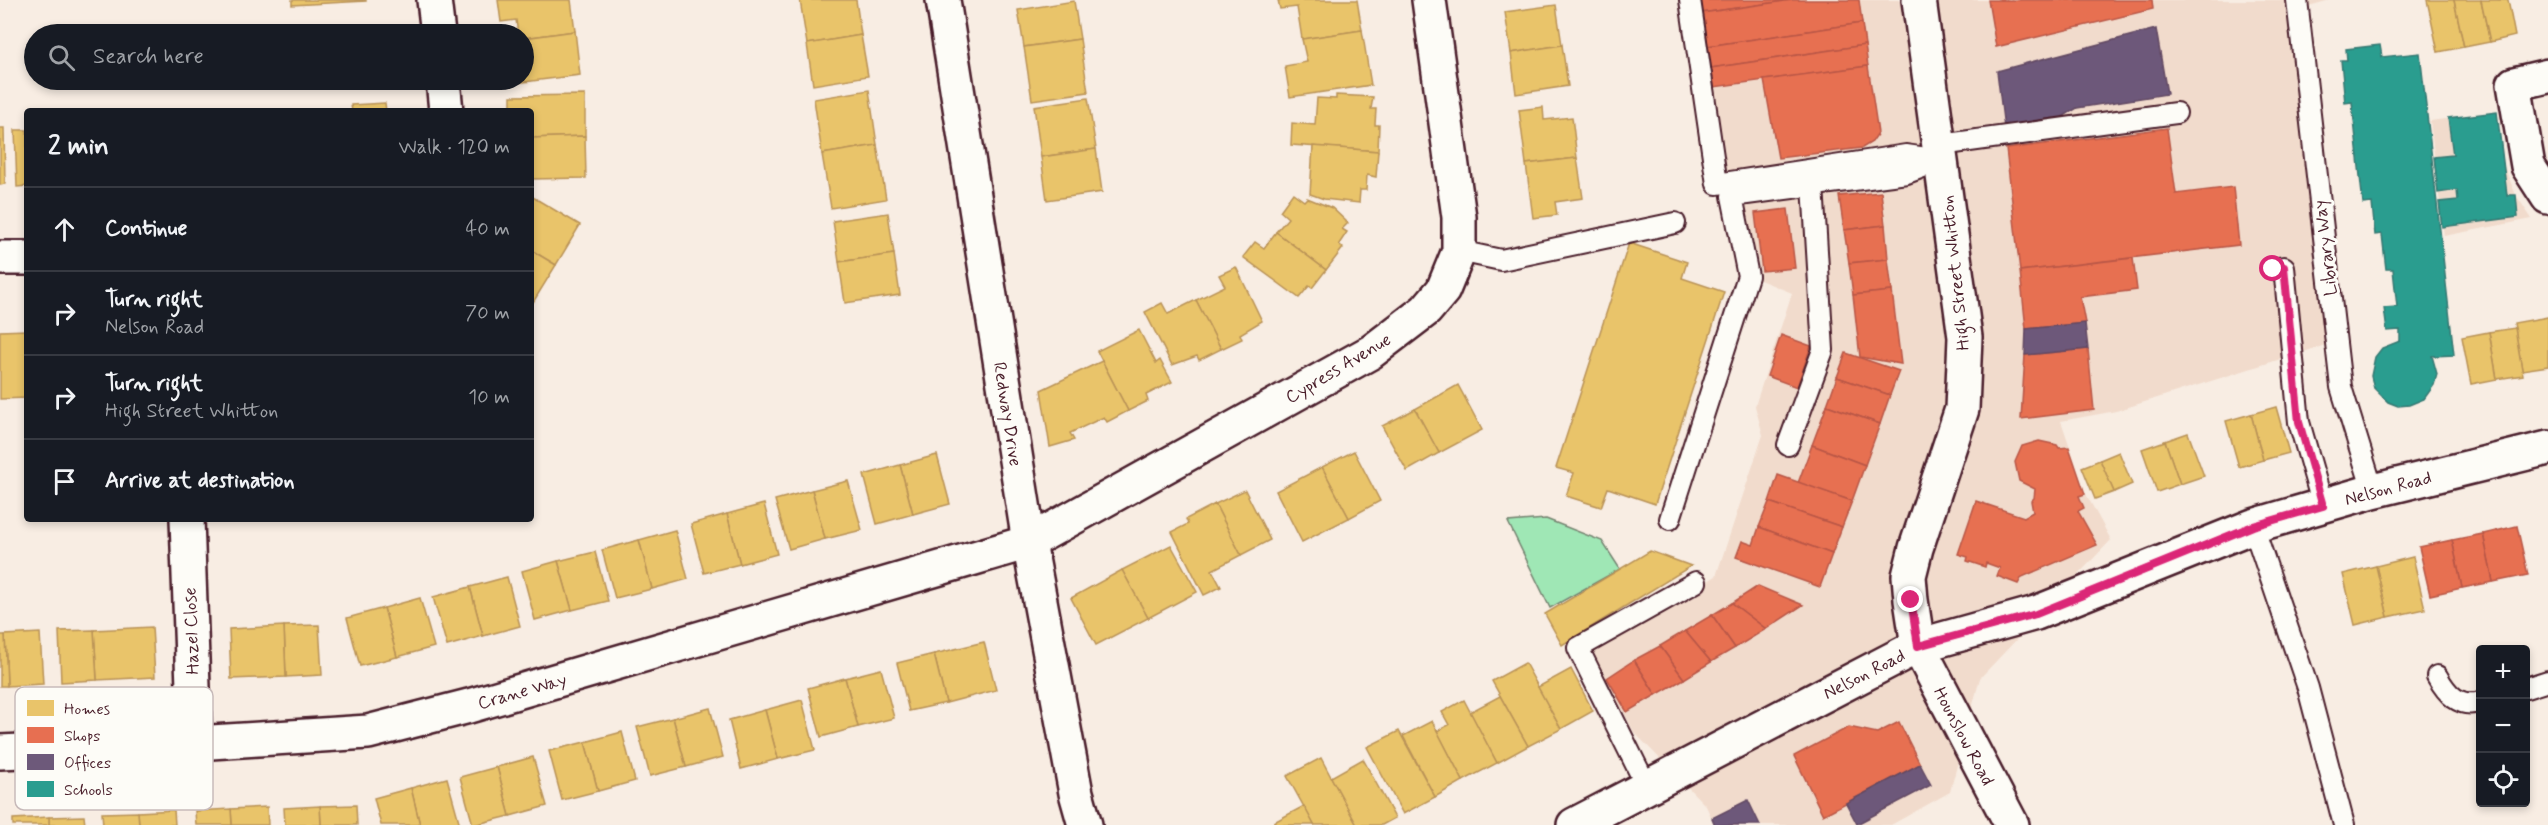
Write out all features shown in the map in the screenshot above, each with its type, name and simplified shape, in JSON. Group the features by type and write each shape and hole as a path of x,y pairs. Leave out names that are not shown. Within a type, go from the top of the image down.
{"street":[{"path":"434,0 437,24"},
{"name":"Redway Drive","path":"942,0 1029,542 1074,781 1085,825"},
{"name":"Cypress Avenue","path":"1029,542 1371,352 1426,310 1443,290 1459,251 1459,217 1429,0"},
{"name":"High Street Whitton","path":"1918,646 1909,576 1962,409 1965,337 1919,0"},
{"path":"2548,76 2514,84 2528,166 2548,197"},
{"path":"443,90 446,108"},
{"path":"0,258 24,258"},
{"name":"Nelson Road","path":"1574,825 1918,646 2036,614 2253,526 2373,492 2548,448"},
{"name":"Hazel Close","path":"187,522 193,687"},
{"name":"Crane Way","path":"213,742 368,732 470,706 1029,542"},
{"name":"Hounslow Road","path":"1918,646 2012,825"},
{"name":"Crane Way","path":"0,752 15,751"}],"lane":[{"path":"1690,0 1717,184 1906,155 1941,153 2176,113"},
{"name":"Library Way","path":"2297,0 2341,387 2373,492"},
{"path":"1670,519 1748,276 1732,196 1907,173 1941,153"},
{"path":"1788,445 1823,350 1813,185"},
{"path":"1459,251 1501,260 1675,223"},
{"path":"2273,269 2284,267 2299,422 2323,506"},
{"path":"2253,526 2308,688 2344,825"},
{"path":"1647,787 1578,648 1696,582"},
{"path":"2438,676 2446,691 2457,700 2467,704 2476,703"},
{"path":"2530,687 2548,681"}],"shaded area":[{"path":"1695,0 2330,0 2298,9 2335,342 2116,411 2061,421 2086,494 2111,540 1980,678 1950,792 1891,825 1715,825 1706,806 1634,732 1592,652 1716,576 1763,435 1755,406 1792,293 1760,280 1724,174"},
{"path":"2497,112 2503,164 2516,195 2532,219 2444,236 2430,121"}],"green space":[{"path":"1546,519 1602,541 1620,569 1550,608 1508,522"}],"building: Homes":[{"path":"292,0 366,0 366,1 292,5"},
{"path":"498,0 571,0 575,31 534,37 534,24 517,24 516,20 501,22"},
{"path":"800,0 856,0 861,35 807,44"},
{"path":"1278,0 1357,0 1362,30 1302,39 1297,7 1280,9"},
{"path":"2427,0 2454,0 2464,47 2438,52"},
{"path":"2454,0 2481,0 2490,42 2464,47"},
{"path":"2481,0 2508,0 2515,36 2490,42"},
{"path":"1074,1 1080,39 1024,47 1018,10"},
{"path":"1556,5 1562,45 1511,53 1505,12"},
{"path":"1362,30 1371,85 1290,97 1285,66 1307,62 1302,39"},
{"path":"575,31 580,75 534,81 534,37"},
{"path":"861,35 868,76 813,85 807,44"},
{"path":"1080,39 1088,92 1032,100 1024,47"},
{"path":"1562,45 1568,86 1516,94 1511,53"},
{"path":"869,90 877,145 822,154 814,99"},
{"path":"585,95 585,136 534,138 534,108 511,108 511,96"},
{"path":"1336,95 1373,97 1371,109 1376,109 1375,125 1379,125 1378,151 1291,145 1292,123 1315,125 1317,98 1336,99"},
{"path":"1088,98 1096,149 1041,157 1034,106"},
{"path":"385,103 386,108 352,108 351,105"},
{"path":"1543,107 1544,120 1572,117 1577,158 1526,164 1519,110"},
{"path":"0,128 4,128 5,184 0,185"},
{"path":"15,130 24,130 24,186 17,187"},
{"path":"585,136 586,178 534,179 534,138"},
{"path":"877,145 886,199 831,208 822,154"},
{"path":"1313,146 1378,151 1376,177 1367,175 1366,190 1360,190 1359,203 1324,199 1310,194"},
{"path":"1096,149 1102,192 1047,200 1041,157"},
{"path":"1577,158 1583,198 1555,202 1557,215 1533,218 1526,164"},
{"path":"1293,193 1304,201 1307,198 1332,208 1348,223 1342,229 1347,232 1339,244 1343,248 1326,270 1276,232 1288,218 1280,211"},
{"path":"534,198 580,225 556,265 534,252"},
{"path":"888,213 894,254 839,262 833,221"},
{"path":"1276,232 1326,270 1312,288 1309,286 1299,298 1243,257 1255,242 1264,248"},
{"path":"1629,243 1687,262 1682,278 1724,292 1655,504 1608,488 1601,507 1566,496 1574,473 1556,468"},
{"path":"534,252 556,265 534,301"},
{"path":"894,254 900,295 845,303 839,262"},
{"path":"1236,267 1262,321 1240,334 1242,339 1221,349 1196,300 1225,286 1219,275"},
{"path":"1196,300 1221,349 1199,360 1197,356 1172,365 1145,312 1162,303 1168,314"},
{"path":"2548,317 2548,366 2522,370 2514,323"},
{"path":"2515,328 2523,375 2497,379 2489,332"},
{"path":"24,330 24,398 0,399 0,331"},
{"path":"1139,330 1156,363 1160,360 1172,382 1146,395 1148,401 1128,411 1097,351"},
{"path":"2489,332 2497,379 2471,384 2462,337"},
{"path":"1102,361 1128,411 1107,422 1104,417 1070,433 1074,440 1050,447 1041,390"},
{"path":"1458,385 1482,430 1439,453 1415,409"},
{"path":"2276,407 2289,453 2263,460 2251,414"},
{"path":"1415,409 1439,453 1407,471 1382,426"},
{"path":"2251,414 2263,460 2239,467 2226,421"},
{"path":"2188,433 2204,476 2180,484 2165,441"},
{"path":"2165,441 2180,484 2157,492 2142,449"},
{"path":"1354,451 1380,501 1349,518 1322,467"},
{"path":"2119,452 2132,484 2114,492 2100,460"},
{"path":"937,455 950,504 913,514 900,465"},
{"path":"2100,460 2114,492 2095,499 2082,467"},
{"path":"900,465 913,514 877,524 864,475"},
{"path":"1322,467 1349,518 1302,542 1276,491"},
{"path":"848,481 862,530 825,539 812,490"},
{"path":"812,490 825,539 789,549 775,500"},
{"path":"1245,490 1270,540 1241,555 1215,504"},
{"path":"764,504 777,554 740,564 727,514"},
{"path":"1215,504 1241,555 1212,570 1221,587 1204,595 1172,532 1188,524 1186,519"},
{"path":"727,514 740,564 704,573 691,524"},
{"path":"675,530 688,579 652,589 639,540"},
{"path":"639,540 652,589 615,598 602,550"},
{"path":"1171,545 1197,592 1148,618 1122,570"},
{"path":"1650,551 1691,566 1562,645 1545,614"},
{"path":"595,552 608,601 572,610 558,561"},
{"path":"2413,557 2425,609 2388,617 2376,566"},
{"path":"558,561 572,610 535,620 522,571"},
{"path":"2376,566 2388,617 2355,625 2343,574"},
{"path":"1122,570 1148,618 1096,645 1071,598"},
{"path":"507,577 520,626 483,636 470,587"},
{"path":"470,587 483,636 447,646 433,597"},
{"path":"420,598 434,647 397,657 384,608"},
{"path":"384,608 397,657 360,666 347,618"},
{"path":"319,625 322,675 286,677 284,626"},
{"path":"284,626 286,677 231,679 229,629"},
{"path":"152,627 155,677 97,680 94,630"},
{"path":"94,630 97,680 61,682 59,631"},
{"path":"40,633 43,684 7,686 5,635"},
{"path":"0,635 5,635 7,686 0,686"},
{"path":"984,642 996,690 946,703 934,654"},
{"path":"934,654 946,703 909,711 897,663"},
{"path":"1525,663 1561,729 1528,746 1492,681"},
{"path":"881,669 894,718 858,727 845,678"},
{"path":"1571,669 1593,711 1561,729 1538,687"},
{"path":"845,678 858,727 821,737 808,688"},
{"path":"1500,696 1528,746 1497,763 1470,712"},
{"path":"802,700 815,750 778,759 765,710"},
{"path":"1464,700 1497,763 1463,781 1437,731 1449,725 1442,712"},
{"path":"710,708 723,757 686,767 673,718"},
{"path":"765,710 778,759 741,769 729,720"},
{"path":"673,718 686,767 650,776 637,727"},
{"path":"1432,721 1463,781 1435,797 1403,736"},
{"path":"1399,731 1435,797 1403,814 1367,747"},
{"path":"622,732 635,781 598,791 585,742"},
{"path":"585,742 598,791 562,800 549,751"},
{"path":"533,757 547,806 510,816 497,767"},
{"path":"1321,758 1357,825 1314,825 1287,776"},
{"path":"1363,759 1395,818 1382,825 1357,825 1331,777"},
{"path":"497,767 510,816 473,825 460,777"},
{"path":"447,778 460,825 420,825 411,788"},
{"path":"411,788 420,825 381,825 374,798"},
{"path":"356,805 357,825 321,825 320,806"},
{"path":"320,806 321,825 285,825 284,808"},
{"path":"1304,806 1314,825 1276,825 1274,822"},
{"path":"267,807 268,825 232,825 231,809"},
{"path":"231,809 232,825 196,825 195,811"},
{"path":"174,810 175,825 139,825 138,812"},
{"path":"138,812 139,825 103,825 102,813"},
{"path":"84,816 85,825 49,825 49,817"},
{"path":"49,817 49,825 13,825 13,819"}],"building: Shops":[{"path":"1701,0 1792,0 1702,13"},
{"path":"1792,0 1859,0 1862,23 1708,46 1702,13"},
{"path":"1988,0 2152,0 2153,9 1996,47"},
{"path":"1862,23 1865,45 1711,68 1708,46"},
{"path":"1865,45 1868,66 1714,87 1711,68"},
{"path":"1868,66 1878,133 1872,142 1862,148 1778,158 1764,80"},
{"path":"2167,128 2176,194 2233,187 2239,245 2020,271 2006,149"},
{"path":"1881,192 1885,225 1844,230 1839,196"},
{"path":"1788,209 1795,268 1762,271 1755,213"},
{"path":"1885,225 1888,259 1849,263 1844,230"},
{"path":"2133,258 2137,290 2080,297 2085,323 2026,329 2020,271"},
{"path":"1888,259 1892,291 1853,295 1849,263"},
{"path":"1892,291 1901,364 1860,357 1853,295"},
{"path":"1781,335 1811,346 1797,387 1767,376"},
{"path":"2088,349 2094,410 2021,419 2025,355"},
{"path":"1846,353 1899,371 1890,395 1837,377"},
{"path":"1837,377 1890,395 1880,424 1827,405"},
{"path":"1827,405 1880,424 1865,465 1812,445"},
{"path":"2039,441 2057,445 2059,448 2069,447 2085,494 2079,496 2084,508 2078,511 2097,545 2022,577 2018,584 1997,576 2000,568 1986,563 1985,567 1967,561 1968,557 1958,554 1976,501 2024,517 2033,512 2031,501 2034,498 2035,489 2019,481 2015,462 2022,446"},
{"path":"1812,445 1865,465 1852,501 1798,483"},
{"path":"1778,475 1852,501 1842,527 1769,502"},
{"path":"1769,502 1842,527 1832,554 1759,527"},
{"path":"2517,526 2528,575 2493,582 2483,534"},
{"path":"1759,527 1832,554 1820,587 1736,557 1742,541 1753,545"},
{"path":"2483,534 2493,582 2462,588 2452,540"},
{"path":"2452,540 2462,588 2430,595 2419,547"},
{"path":"1758,586 1803,605 1766,629 1732,603"},
{"path":"1732,603 1766,629 1735,648 1712,615"},
{"path":"1712,615 1735,648 1711,662 1685,631"},
{"path":"1685,631 1711,662 1684,679 1660,646"},
{"path":"1660,646 1684,679 1656,695 1634,660"},
{"path":"1634,660 1656,695 1627,712 1607,678"},
{"path":"1899,722 1920,764 1823,815 1794,756 1849,727 1877,733"}],"building: Offices":[{"path":"2156,29 2167,94 2077,108 2054,122 2004,128 1997,71"},
{"path":"2085,323 2088,349 2025,355 2026,329"},
{"path":"1920,764 1931,785 1857,824 1846,803"},
{"path":"1748,800 1760,825 1715,825 1712,818"}],"building: Schools":[{"path":"2380,45 2382,57 2420,53 2454,355 2432,356 2437,374 2434,385 2424,399 2409,405 2398,406 2388,402 2374,388 2371,376 2375,357 2382,348 2400,341 2400,330 2387,331 2384,308 2397,307 2393,269 2386,269 2382,234 2375,235 2372,203 2363,204 2352,102 2345,103 2341,60 2347,60 2346,49"},
{"path":"2497,112 2507,195 2516,195 2518,217 2442,227 2439,202 2458,200 2457,190 2438,193 2434,157 2453,155 2448,118"}],"route":[{"path":"1911,600 1918,646 2036,614 2253,526 2323,506 2299,422 2284,267 2273,269"}]}
